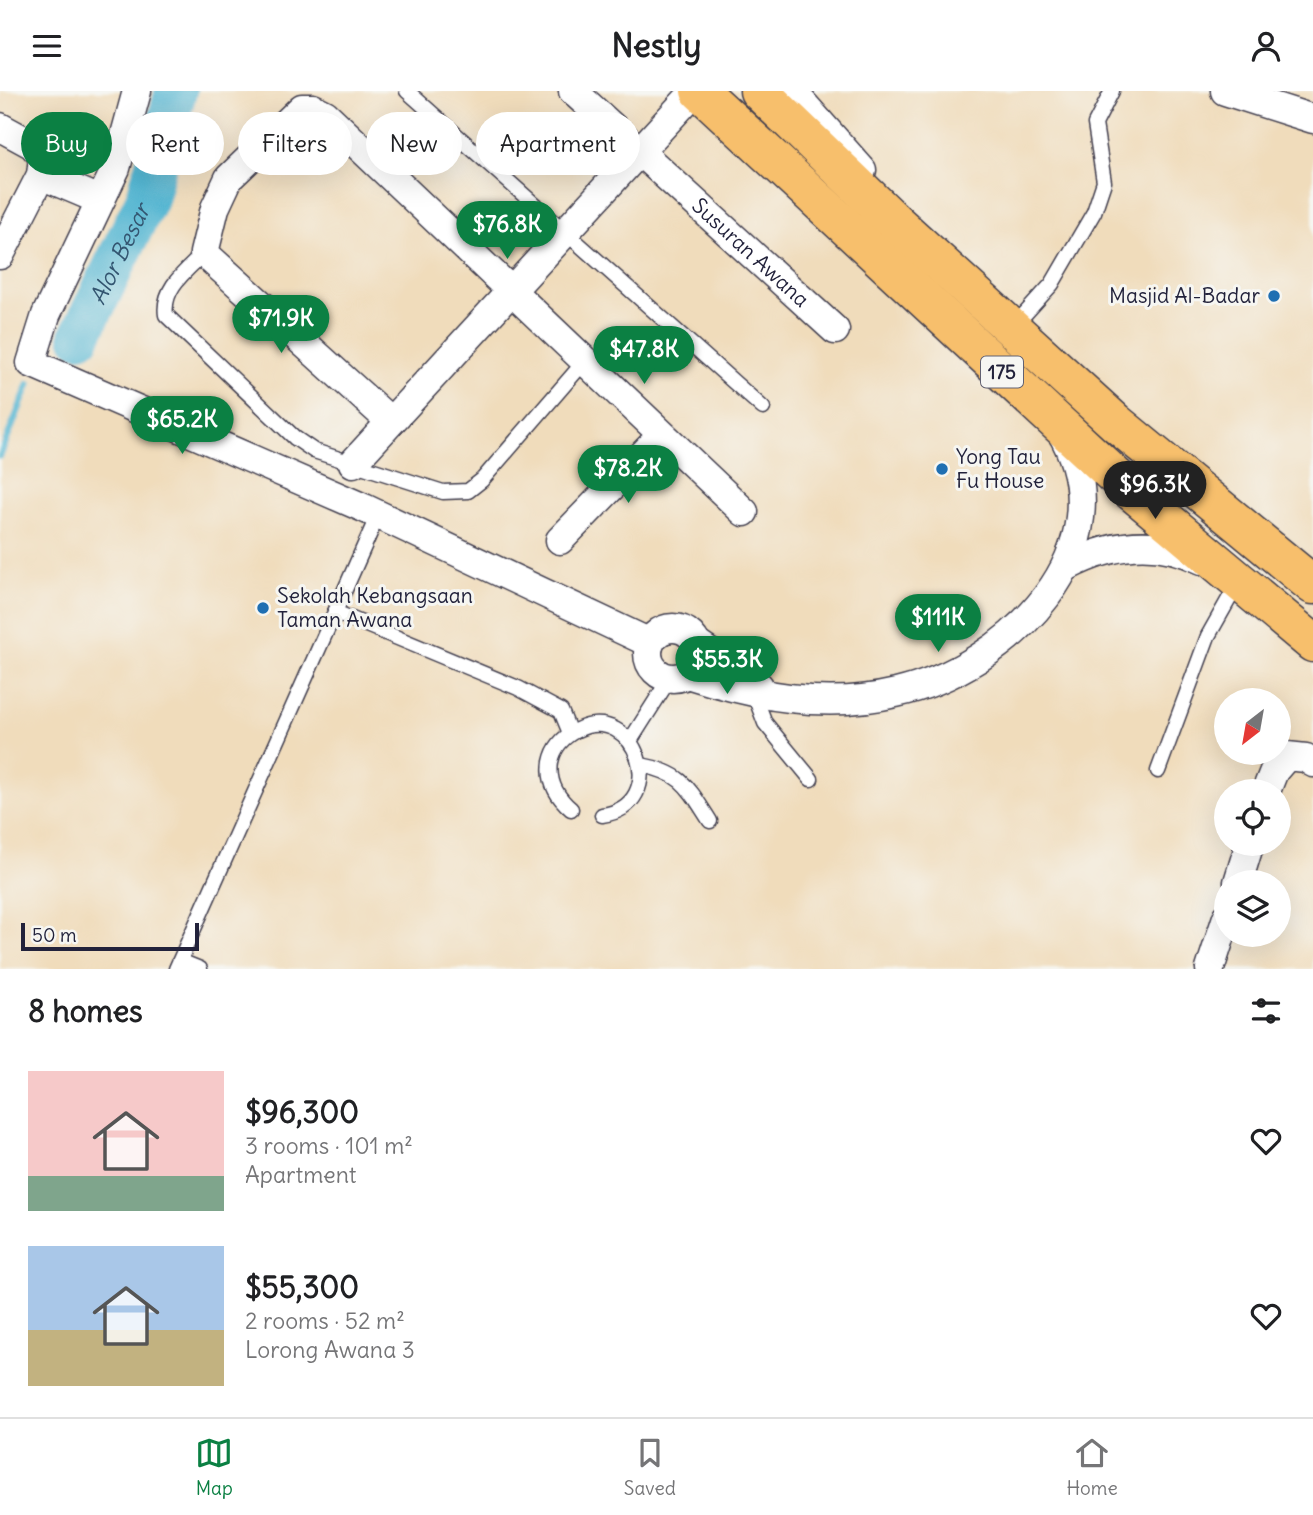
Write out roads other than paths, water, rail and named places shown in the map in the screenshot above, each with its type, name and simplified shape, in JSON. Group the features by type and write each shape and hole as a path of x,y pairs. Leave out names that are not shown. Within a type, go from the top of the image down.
{"highway":[{"name":"175","path":"698,91 1055,421 1313,643"},
{"name":"175","path":"759,91 893,220 1115,422 1313,585"}],"street":[{"path":"137,91 116,168 46,315 32,363 378,515 650,643"},
{"name":"Susuran Awana","path":"573,91 595,112"},
{"path":"640,152 698,91"},
{"path":"792,91 854,158 893,220"},
{"path":"1225,91 1313,119"},
{"path":"390,421 204,253 215,208 229,178 302,108 313,108 325,114 744,512"},
{"path":"0,127 21,138"},
{"name":"Susuran Awana","path":"640,154 835,330"},
{"path":"0,255 41,175 100,199"},
{"path":"353,463 618,175"},
{"path":"787,699 742,677 697,644 686,631 678,628 661,631 650,643 648,652 654,669 754,694 787,699 833,701 895,693 950,675 992,650 1023,623 1068,566 1079,530 1080,492 1072,455 1055,421"},
{"path":"560,540 661,436"},
{"path":"1068,566 1105,549 1157,545 1189,553 1239,582"},
{"path":"679,676 697,661 697,644"},
{"path":"1271,779 1287,756 1306,758 1313,763"},
{"path":"1210,969 1217,947"}],"lane":[{"path":"407,91 763,408"},
{"path":"1012,328 1052,283 1094,212 1104,182 1095,124 1112,91"},
{"path":"204,253 170,288 164,303 166,315 295,438 314,451 443,492 468,491 482,479 584,362"},
{"path":"200,969 178,965 378,515"},
{"path":"1158,771 1208,636 1239,582"},
{"path":"335,612 518,688 561,712 570,733"},
{"path":"630,741 679,676"},
{"path":"754,694 765,723 811,779"},
{"path":"571,809 561,800 551,778 554,753 570,733 582,727 608,727 630,741 641,765 641,778 630,801 620,809 602,815"},
{"path":"641,765 668,770 690,790 710,821"}],"waterway":[{"name":"Alor Besar","path":"80,336 147,198 176,91"},
{"name":"Alor Besar","path":"0,456 29,384"}],"place":[{"name":"Masjid Al-Badar","path":"1274,296"},
{"name":"Yong Tau Fu House","path":"942,469"},
{"name":"Sekolah Kebangsaan Taman Awana","path":"263,608"}]}
